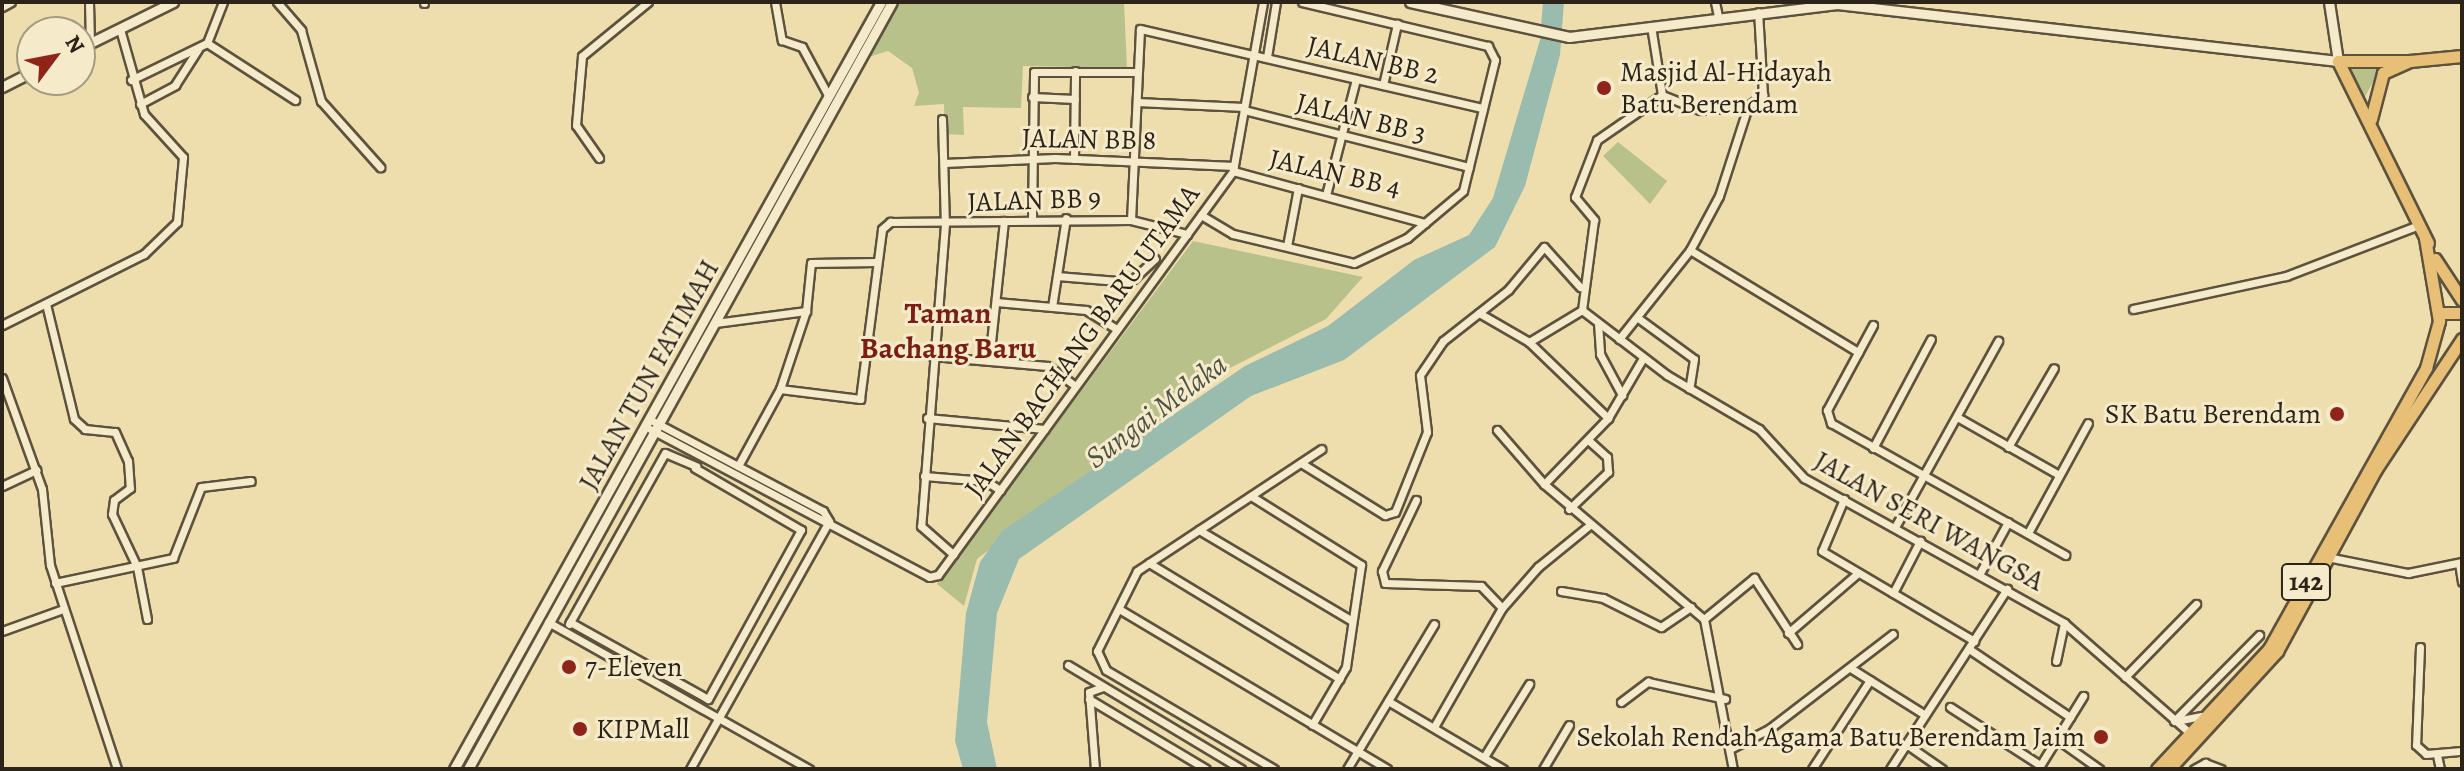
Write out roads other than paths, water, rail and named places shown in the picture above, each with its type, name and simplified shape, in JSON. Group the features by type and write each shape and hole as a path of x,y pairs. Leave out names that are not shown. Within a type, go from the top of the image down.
{"main road":[{"path":"96,40 173,2"},
{"name":"JALAN TUN FATIMAH","path":"468,769 828,95 881,2"},
{"name":"JALAN TUN FATIMAH","path":"454,769 651,425 715,323 892,2"},
{"path":"1410,2 1569,37 1758,10 1875,7 2338,61 2410,61 2462,56"},
{"path":"2329,2 2338,61 2450,291 2462,300"},
{"path":"2376,137 2374,88 2383,73 2410,61"},
{"path":"2425,238 2439,313 2462,313"},
{"name":"142","path":"2169,769 2278,636 2430,360 2439,313"},
{"name":"142","path":"2157,769 2273,658 2406,418 2462,339"}],"street":[{"path":"2,7 11,2"},
{"path":"131,80 207,43 223,2"},
{"path":"277,2 301,30 321,101 380,167"},
{"path":"599,158 576,125 582,56 648,2"},
{"path":"775,2 782,40 802,47 828,95"},
{"name":"JALAN BACHANG BARU UTAMA","path":"829,521 929,577 953,554 1233,168 1263,2"},
{"path":"1267,57 1276,2"},
{"path":"1201,215 1233,234 1354,263 1425,223 1463,191 1495,60 1488,46 1302,2"},
{"path":"1715,2 1718,16"},
{"path":"1619,339 1690,250 1719,196 1748,106 1764,85 1758,10"},
{"path":"1383,85 1397,24"},
{"path":"1651,26 1662,95"},
{"name":"JALAN BB 2","path":"1136,72 1137,33 1145,28 1483,108"},
{"path":"2,325 144,254 177,222 183,157 140,104 131,80 120,29"},
{"path":"207,43 295,100"},
{"path":"140,104 175,85 198,49"},
{"path":"1032,218 1032,97 1037,70 1136,72 1131,220"},
{"path":"1074,159 1075,71"},
{"path":"1326,195 1356,79"},
{"path":"1662,95 1700,110 1748,106"},
{"path":"1529,342 1582,310 1580,287 1594,220 1574,200 1594,144 1662,95"},
{"path":"1032,97 1075,99"},
{"name":"JALAN BB 3","path":"1137,102 1244,109 1341,137 1469,167"},
{"path":"942,119 945,224 927,418 921,526 953,554"},
{"name":"JALAN BB 8","path":"944,163 1032,158 1233,168"},
{"name":"JALAN BB 4","path":"1233,168 1425,223"},
{"path":"1287,246 1298,188"},
{"name":"JALAN BB 9","path":"877,262 882,229 895,220 945,224 1032,218 1131,220 1187,234"},
{"path":"1052,307 1066,218"},
{"path":"989,361 1004,221"},
{"path":"2133,309 2286,276 2419,225"},
{"path":"1301,463 1385,515 1395,512 1427,432 1422,370 1544,247 1580,287"},
{"path":"1690,250 1858,352"},
{"path":"738,466 780,389 806,311 809,267 820,258 877,262 860,399 780,389"},
{"path":"1057,276 1130,282 1155,259"},
{"path":"996,302 1092,312 1117,329"},
{"path":"46,304 74,419 85,429 115,432 128,461 130,488 111,505 137,567 147,619"},
{"name":"JALAN SERI WANGSA","path":"1582,310 1689,389 1759,429 1792,468 2064,623 2193,737"},
{"path":"715,323 806,311"},
{"path":"1479,313 1529,342 1535,355 1608,418"},
{"path":"1638,318 1694,359 1689,389"},
{"path":"1598,323 1600,354 1622,395"},
{"path":"1873,325 1827,417 1873,448 2065,555"},
{"path":"1873,448 1931,339"},
{"path":"1895,527 1998,341"},
{"path":"932,356 1048,366 1076,386"},
{"path":"1544,484 1608,418 1643,358"},
{"path":"2008,447 2054,368"},
{"path":"2,378 36,470 55,583 117,769"},
{"path":"1957,417 2059,475"},
{"path":"927,418 1044,429"},
{"path":"2028,533 2088,423"},
{"path":"651,425 702,457 829,521"},
{"path":"651,425 738,466 829,521"},
{"path":"1497,430 1569,509 1704,619 1725,699 1733,768"},
{"path":"1569,509 1608,472 1607,457 1589,441"},
{"path":"1274,769 1097,661 1133,576 1321,449"},
{"path":"565,631 570,622 665,453 801,530 708,699 570,622"},
{"path":"695,468 702,457"},
{"path":"2,486 36,470"},
{"path":"924,476 986,481 1000,490"},
{"path":"55,583 137,567 179,552 201,487 251,481"},
{"path":"1251,496 1361,565 1340,679 1312,725"},
{"path":"1844,499 1820,547 1974,641"},
{"path":"1416,500 1382,571 1385,583 1481,586 1502,608"},
{"path":"690,769 829,521"},
{"path":"1980,573 2008,522"},
{"path":"1434,727 1502,608 1524,583 1591,524"},
{"path":"1199,530 1352,621"},
{"path":"1893,593 1920,541"},
{"path":"2327,557 2408,573 2461,563 2462,582"},
{"path":"1149,563 1340,679"},
{"path":"1788,633 1858,573"},
{"path":"1704,619 1754,578 1797,644"},
{"path":"1890,769 2007,589"},
{"path":"1561,591 1603,598 1655,626 1673,624 1691,607"},
{"path":"2125,677 2196,604"},
{"path":"2,631 63,609"},
{"path":"1119,609 1387,769"},
{"path":"548,622 809,769"},
{"path":"2056,661 2064,623"},
{"path":"1347,769 1355,751 1434,624"},
{"path":"1730,749 1852,669 1893,634"},
{"path":"2174,721 2237,664 2259,635"},
{"path":"2420,647 2416,745 2437,755 2462,751"},
{"path":"1969,649 2070,717"},
{"path":"2237,664 2248,675"},
{"path":"1068,665 1241,769"},
{"path":"1852,669 1925,715"},
{"path":"1812,769 1870,680"},
{"path":"1621,702 1648,682 1725,699"},
{"path":"1484,757 1529,684"},
{"path":"1095,769 1089,699 1091,689 1104,687"},
{"path":"1950,707 2039,767 2083,696"},
{"path":"2174,721 2194,721 2226,696"},
{"path":"1089,699 1206,769"},
{"path":"1388,701 1503,769"},
{"path":"1543,769 1569,725"},
{"path":"2057,739 2099,769"},
{"path":"1906,744 1942,769"},
{"path":"2437,755 2440,769"},
{"path":"2194,769 2205,763 2221,769"}],"place":[{"name":"Masjid Al-Hidayah Batu Berendam","path":"1604,88"},
{"name":"SK Batu Berendam","path":"2337,414"},
{"name":"7-Eleven","path":"569,667"},
{"name":"KIPMall","path":"580,729"},
{"name":"Sekolah Rendah Agama Batu Berendam Jaim","path":"2101,737"}],"district":[{"name":"Taman Bachang Baru","path":"948,330"}],"water label":[{"name":"Sungai Melaka","path":"1156,411"}]}
